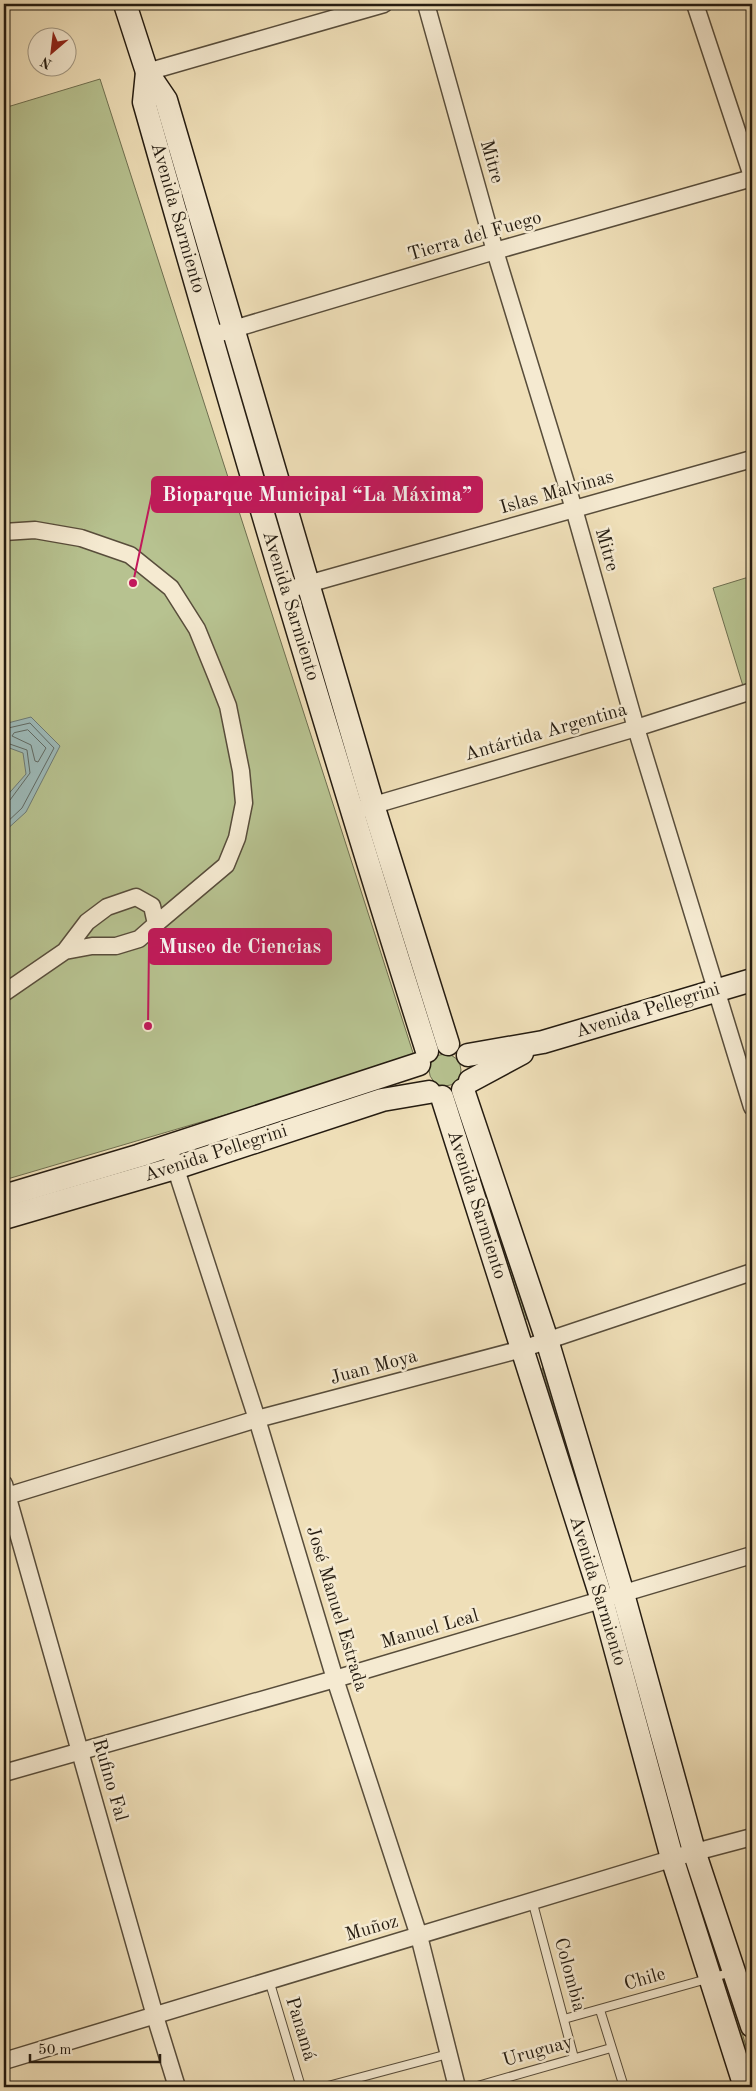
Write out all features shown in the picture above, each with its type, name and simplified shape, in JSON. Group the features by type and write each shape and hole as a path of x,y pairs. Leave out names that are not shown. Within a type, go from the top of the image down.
{"main road":[{"name":"Avenida Sarmiento","path":"125,4 147,72 166,100 373,805 448,1044"},
{"name":"Avenida Sarmiento","path":"147,72 144,102 210,336 423,1058"},
{"name":"Avenida Pellegrini","path":"468,1055 543,1042 752,980"},
{"name":"Avenida Pellegrini","path":"467,1086 485,1071 543,1042"},
{"path":"448,1044 461,1049 468,1055 472,1072 467,1086 450,1097 435,1094 421,1082 423,1058 436,1045 448,1044"},
{"name":"Avenida Pellegrini","path":"4,1196 168,1146 423,1058"},
{"name":"Avenida Sarmiento","path":"467,1086 547,1340 612,1597 672,1858 744,2087"},
{"name":"Avenida Sarmiento","path":"435,1094 522,1349 612,1597 752,2026"},
{"name":"Avenida Pellegrini","path":"4,1218 175,1168 382,1100 435,1094"}],"street":[{"path":"147,72 384,4"},
{"name":"Mitre","path":"426,4 496,251 574,509 636,728 718,990 752,1107"},
{"path":"695,4 752,177"},
{"name":"Tierra del Fuego","path":"210,336 752,177"},
{"name":"Islas Malvinas","path":"285,590 752,460"},
{"path":"4,532 35,530 81,538 130,555 170,588 197,629 220,685 228,706 241,771 244,803 237,838 226,865 139,939 116,946 92,946 65,951"},
{"name":"Antártida Argentina","path":"351,812 636,728 752,691"},
{"path":"4,993 65,951 87,922 106,907 136,897 152,906 156,924"},
{"name":"José Manuel Estrada","path":"168,1146 257,1419 335,1678 419,1936 457,2087"},
{"name":"Juan Moya","path":"5,1492 257,1419 522,1349 752,1272"},
{"name":"Rufino Fal","path":"5,1492 155,2016 178,2087"},
{"name":"Manuel Leal","path":"4,1773 752,1555"},
{"name":"Muñoz","path":"4,2061 672,1858 752,1837"}],"lane":[{"name":"Colombia","path":"532,1900 574,2058"},
{"name":"Chile","path":"564,2019 734,1972"},
{"name":"Panamá","path":"269,1980 301,2087"},
{"path":"600,2010 624,2087"},
{"name":"Uruguay","path":"474,2087 611,2048"},
{"path":"324,2087 342,2085 448,2054"}],"green space":[{"path":"100,79 415,1059 4,1180 4,108"},
{"path":"752,576 752,683 743,686 713,588"},
{"path":"445,1054 451,1055 456,1059 460,1064 460,1076 456,1081 451,1085 445,1086 439,1085 434,1081 430,1076 429,1070 430,1064 434,1059 439,1055"},
{"path":"458,1106 527,1319 523,1320 454,1107"},
{"path":"546,1367 607,1572 603,1573 542,1368"},
{"path":"691,1870 718,1959 714,1960 687,1871"},
{"path":"731,1996 752,2066 752,2080 727,1997"}],"water":[{"path":"31,717 60,746 26,812 4,832 4,799 26,774 23,753 4,746 4,724"}],"place":[{"name":"Bioparque Municipal “La Máxima”","path":"133,583"},
{"name":"Museo de Ciencias","path":"148,1026"}]}
